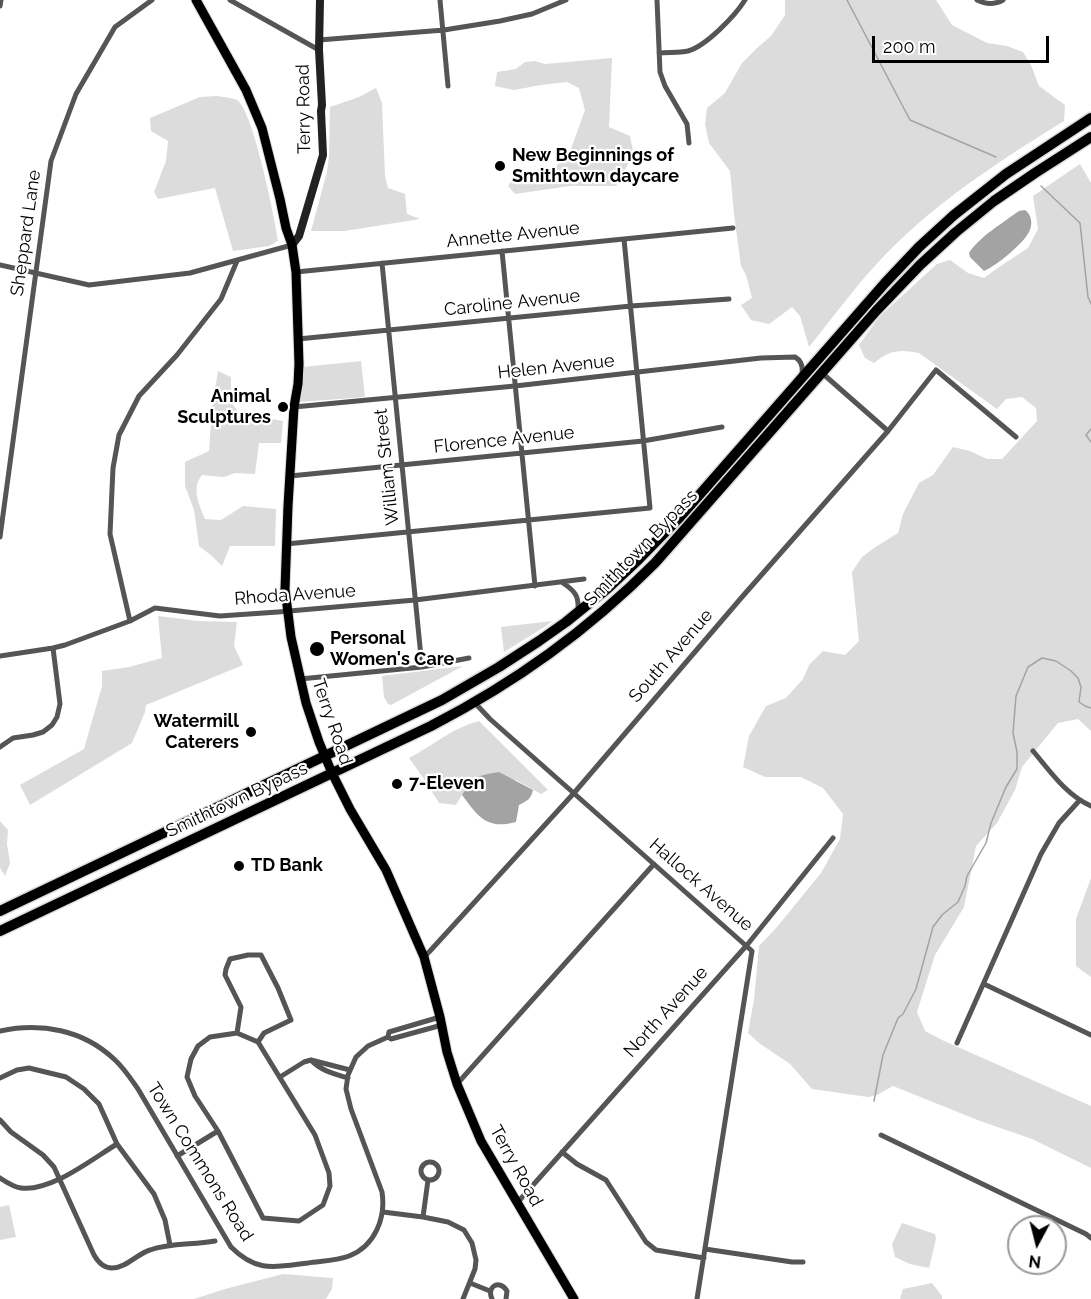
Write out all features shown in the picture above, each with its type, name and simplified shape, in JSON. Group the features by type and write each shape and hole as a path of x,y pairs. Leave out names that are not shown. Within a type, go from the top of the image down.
{"highway":[{"name":"Smithtown Bypass","path":"0,911 442,700 532,645 578,612 624,574 667,531 885,283 920,247 954,215 1006,174 1091,118"},
{"name":"Smithtown Bypass","path":"0,931 431,726 528,670 552,653 630,587 688,526 897,288 950,237 1008,191 1091,137"}],"main road":[{"path":"197,0 246,90 262,128 292,245"},
{"name":"Terry Road","path":"292,245 296,272 299,364 294,407 285,580 300,680 324,756 350,809 386,870 424,957 447,1052 481,1141 574,1299"}],"street":[{"path":"0,6 1,0"},
{"name":"Sheppard Lane","path":"0,537 51,161 76,94 115,27 152,0"},
{"path":"230,0 319,50"},
{"name":"Terry Road","path":"292,245 299,236 324,155 319,50 320,0"},
{"path":"440,0 448,86"},
{"path":"320,40 444,30 514,18 566,0"},
{"path":"657,0 660,72 665,86 687,124 689,143"},
{"path":"659,53 690,50 703,44 720,29 745,0"},
{"path":"977,0 993,4 1003,0"},
{"name":"Annette Avenue","path":"296,272 733,228"},
{"path":"286,544 650,508 624,240"},
{"path":"0,265 89,285 190,273 292,245"},
{"path":"502,251 535,586"},
{"path":"130,621 110,534 113,468 119,435 140,396 177,355 220,299 237,261"},
{"name":"William Street","path":"382,263 422,667"},
{"name":"Caroline Avenue","path":"297,339 631,306 729,299"},
{"name":"Helen Avenue","path":"294,407 793,356 800,360 802,365 801,379"},
{"name":"South Avenue","path":"424,957 574,793 888,431 936,370 1016,437"},
{"path":"822,373 888,431"},
{"name":"Florence Avenue","path":"290,476 643,441 722,427"},
{"name":"Rhoda Avenue","path":"0,656 53,648 130,621 155,608 220,616 288,612 415,600 584,579"},
{"path":"563,583 573,589 577,596 578,612"},
{"path":"0,747 13,738 43,732 52,725 57,717 60,704 53,648"},
{"path":"300,680 422,667 469,658"},
{"name":"Hallock Avenue","path":"474,702 490,719 752,951 697,1299"},
{"path":"1033,751 1067,790 1079,801 1091,806"},
{"path":"957,1043 1041,854 1059,823 1079,801"},
{"name":"North Avenue","path":"517,1203 747,945 833,838"},
{"path":"458,1084 654,864"},
{"path":"237,1033 241,1007 225,975 226,969 230,959 261,955 291,1020 264,1033 258,1042"},
{"path":"984,984 1091,1035"},
{"path":"441,1021 389,1032 388,1037 364,1049 356,1057 350,1070 346,1089 382,1192 383,1212 448,1222 464,1230 472,1243 476,1260 475,1269 463,1299"},
{"name":"Town Commons Road","path":"0,1031 30,1027 56,1029 76,1035 115,1060 138,1089 231,1247 244,1258 258,1265 275,1267 350,1256 370,1241 379,1226 383,1212"},
{"path":"237,1033 258,1042 315,1135 329,1173 330,1186 323,1205 299,1221 263,1218 218,1131 195,1096 187,1077 191,1059 198,1046 210,1037 237,1033"},
{"path":"280,1077 311,1060 350,1070"},
{"path":"311,1060 324,1070 348,1078"},
{"path":"0,1078 17,1070 29,1068 66,1077 84,1089 99,1104 117,1144 154,1194 165,1220 170,1245"},
{"path":"0,1120 11,1132 43,1155 54,1167 94,1255 101,1264 112,1268 124,1265 148,1250 170,1245 215,1241"},
{"path":"177,1156 218,1131"},
{"path":"881,1135 1091,1238"},
{"path":"0,1178 19,1188 37,1188 59,1179 117,1144"},
{"path":"562,1152 577,1164 606,1180 646,1242 656,1250 704,1258"},
{"path":"423,1217 428,1180"},
{"path":"705,1249 803,1262"},
{"path":"470,1283 490,1291"},
{"path":"492,1299 490,1291 496,1285 505,1287 506,1299"}],"shaded area":[{"path":"785,0 936,0 952,25 987,43 1007,46 1023,52 1039,86 1065,105 1064,121 999,162 917,224 863,279 809,347 800,316 792,307 769,324 751,320 741,305 752,298 746,275 741,266 730,171 709,143 705,124 707,108 725,93 742,63 771,36 785,15"},
{"path":"612,58 609,127 630,136 633,151 616,186 570,186 515,194 508,186 514,177 539,169 556,167 571,149 585,110 579,88 567,82 514,90 495,86 497,72 516,69 525,62 535,61 545,64"},
{"path":"376,88 382,103 385,176 388,188 405,194 407,214 420,219 345,231 311,231 327,172 330,107 359,97"},
{"path":"218,96 237,100 250,123 273,211 278,241 269,246 233,251 215,188 158,199 154,192 166,161 168,141 151,131 150,118 200,97"},
{"path":"1080,164 1091,183 1091,731 1078,719 1058,723 1022,767 1015,790 997,823 976,846 964,907 935,955 917,1012 925,1031 1091,1106 1091,1168 1032,1139 893,1086 868,1097 812,1089 790,1064 748,1033 759,946 821,873 840,839 843,814 823,788 801,777 765,777 743,767 749,736 766,706 786,698 803,679 809,665 823,651 845,655 859,641 852,572 862,557 898,533 903,514 919,483 933,475 953,447 970,451 987,459 1002,459 1037,421 1036,408 1022,397 1006,399 997,409 919,353 895,352 885,355 874,363 865,358 859,345 879,317 937,264 950,260 968,273 984,278 1028,248 1038,229 1033,196"},
{"path":"1025,210 1029,214 1031,223 1026,237 1009,254 984,271 970,257 969,253 973,247 992,230 1019,211"},
{"path":"361,361 365,397 300,402 303,367"},
{"path":"218,371 231,377 231,402 239,413 283,421 281,443 259,443 255,474 235,473 224,477 202,475 199,480 197,497 205,519 221,520 243,506 276,509 275,546 230,546 222,566 199,546 194,510 185,486 185,462 209,451"},
{"path":"158,616 198,621 237,622 234,646 243,665 146,705 132,743 30,805 20,785 84,749 102,686 102,671 129,667 162,658"},
{"path":"552,621 546,626 504,652 501,627"},
{"path":"463,666 391,705 384,697 382,676"},
{"path":"479,721 548,790 541,794 516,780 471,779 456,805 439,803 409,758 452,732"},
{"path":"499,772 533,790 531,796 519,805 516,822 490,823 478,815 462,795 476,778"},
{"path":"0,821 8,830 7,844 10,863 5,876 0,868"},
{"path":"1091,878 1091,977 1076,966 1076,919"},
{"path":"9,1205 16,1237 0,1240 0,1207"},
{"path":"902,1223 935,1234 936,1239 929,1268 910,1264 895,1257 892,1244"},
{"path":"283,1274 333,1278 332,1289 326,1299 194,1299 225,1289"},
{"path":"932,1283 942,1299 900,1299 903,1289"}],"waterway":[{"path":"847,0 910,120 996,157"},
{"path":"1041,186 1080,223 1088,297 1091,304"},
{"path":"1091,429 1086,435 1091,442"},
{"path":"874,1101 883,1055 898,1018 903,1014 916,989 933,927 942,915 958,902 967,876 986,843 991,823 1006,787 1017,769 1017,752 1013,733 1016,696 1028,667 1042,658 1056,661 1078,678 1081,687 1079,702 1091,708"}],"place":[{"name":"New Beginnings of Smithtown daycare","path":"500,166"},
{"name":"Animal Sculptures","path":"283,407"},
{"name":"Personal Women's Care","path":"317,649"},
{"name":"Watermill Caterers","path":"251,732"},
{"name":"7-Eleven","path":"397,784"},
{"name":"TD Bank","path":"239,866"}]}
